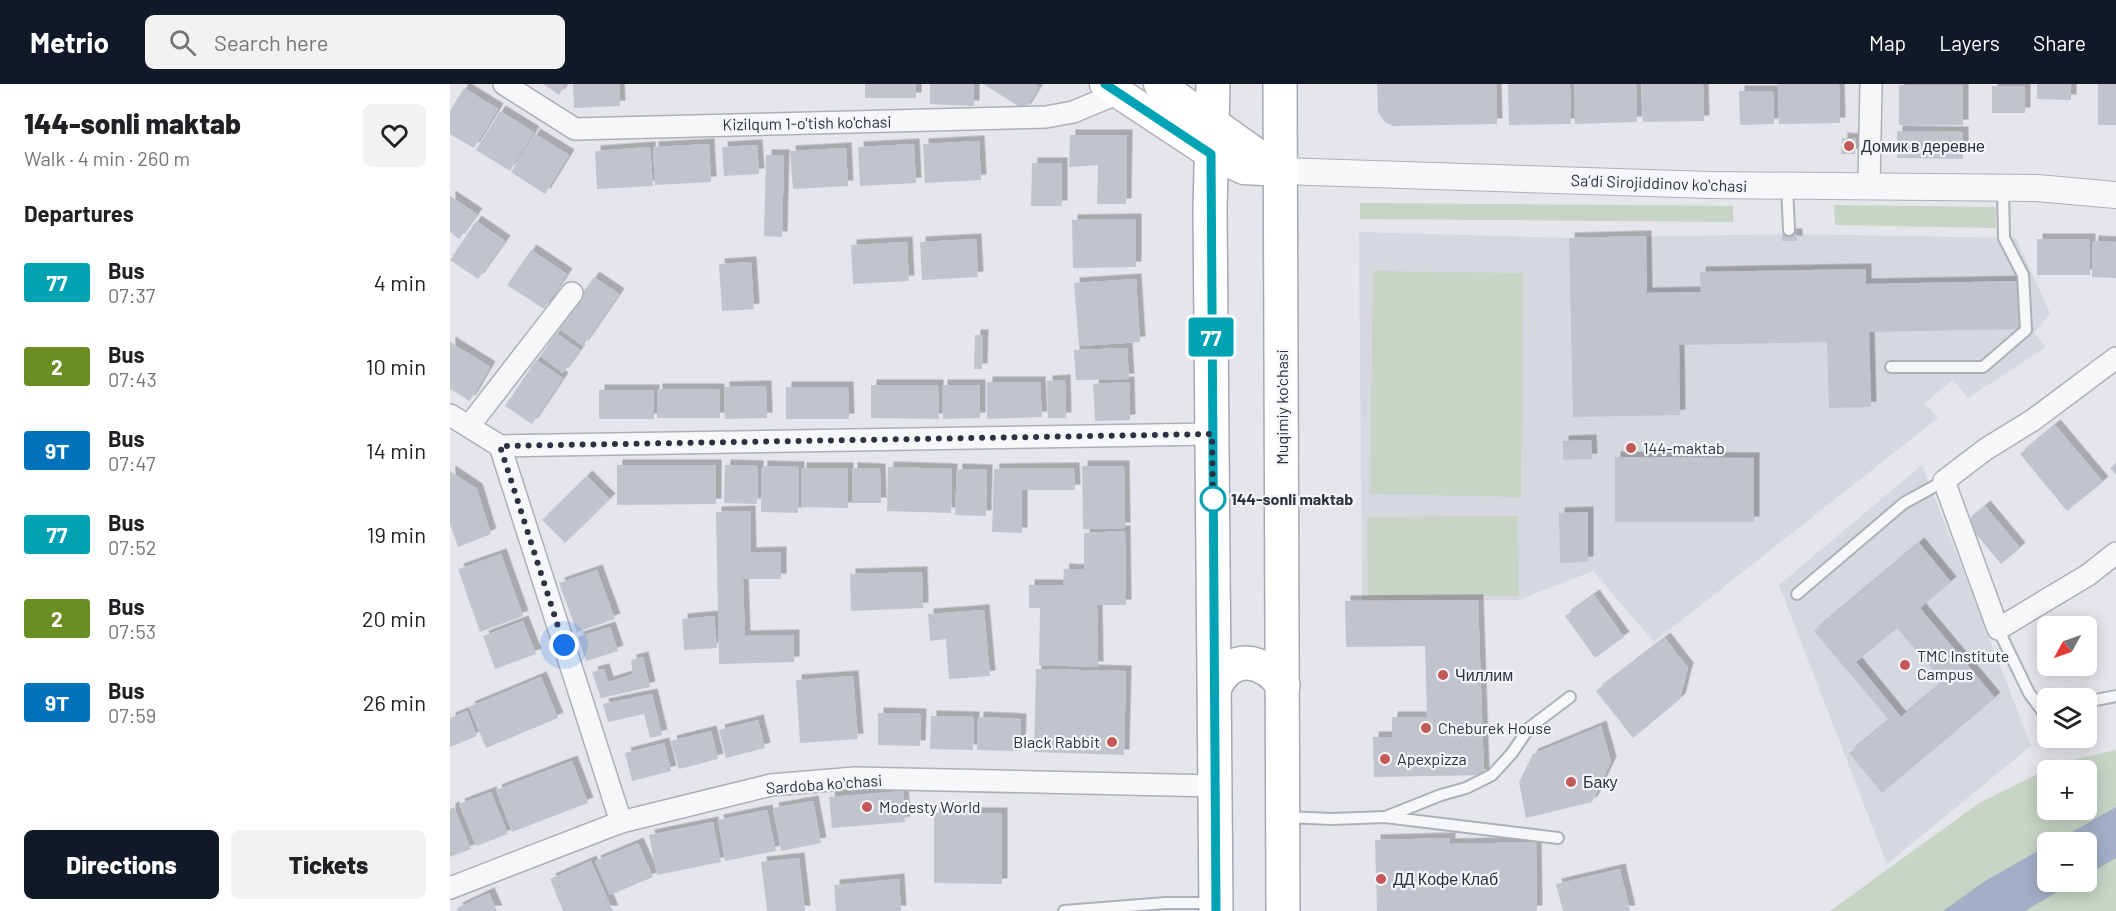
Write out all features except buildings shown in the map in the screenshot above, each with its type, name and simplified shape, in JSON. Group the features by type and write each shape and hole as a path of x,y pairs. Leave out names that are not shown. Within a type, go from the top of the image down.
{"main road":[{"path":"1159,84 1281,171"},
{"path":"1213,84 1211,170 1216,907"},
{"name":"Muqimiy ko'chasi","path":"1280,84 1283,911"},
{"path":"1112,88 1211,170 1281,171"},
{"path":"1215,687 1229,668 1239,663 1258,665 1267,670 1282,685"}],"street":[{"name":"Kizilqum 1-o'tish ko'chasi","path":"504,84 575,129 1046,117 1073,112 1112,88"},
{"path":"1869,186 1871,84"},
{"name":"Saʼdi Sirojiddinov koʻchasi","path":"1281,171 1710,185 2037,188"},
{"path":"2037,188 2116,178"},
{"path":"2037,188 2116,195"},
{"path":"469,426 572,293"},
{"path":"2116,358 2033,420 1986,449 1944,481 1998,629 2088,575 2116,554"},
{"path":"450,415 500,446 1212,434"},
{"path":"500,446 621,822"},
{"name":"Sardoba koʻchasi","path":"450,888 621,822 771,786 855,778 1215,786"}],"lane":[{"path":"1787,186 1789,230"},
{"path":"1891,367 1983,367 2026,330 2023,275 2004,238 2003,188"},
{"path":"1797,594 1904,503 1944,481"},
{"path":"1998,629 2029,693 2037,704"},
{"path":"2097,700 2116,696"},
{"path":"1385,817 1440,795 1466,788 1492,775 1512,753 1529,728 1570,697"},
{"path":"1283,817 1332,819 1385,817 1558,838"},
{"path":"1064,911 1166,903 1216,907"}],"shaded area":[{"name":"144-maktab","path":"1359,232 1569,238 1790,234 2016,238 2050,313 2034,333 2046,347 1968,398 1953,380 1925,403 1938,418 1654,642 1593,571 1519,600 1362,601"},
{"name":"TMC Institute Campus","path":"1922,465 2031,746 1887,864 1779,585"}],"green space":[{"path":"1360,203 1733,206 1733,222 1360,219"},
{"path":"1834,205 1996,207 1996,228 1835,225"},
{"path":"1373,271 1523,273 1521,497 1370,494"},
{"path":"1518,516 1519,596 1368,597 1367,517"},
{"path":"2116,750 2116,911 1830,911 1979,803 2037,774 2037,820 2097,820 2097,760 2073,760"}],"water":[{"path":"2116,807 2116,858 2097,869 2097,832 2072,832 2097,820"},
{"path":"2037,852 2037,892 2057,892 2025,911 1943,911 1985,881"}],"bus line":[{"name":"77","path":"1105,84 1211,154 1216,911"}],"place":[{"name":"Домик в деревне","path":"1849,146"},
{"name":"144-maktab","path":"1631,448"},
{"name":"144-sonli maktab","path":"1213,499"},
{"name":"TMC Institute Campus","path":"1905,665"},
{"name":"Чиллим","path":"1443,675"},
{"name":"Cheburek House","path":"1426,728"},
{"name":"Black Rabbit","path":"1112,742"},
{"name":"Apexpizza","path":"1385,759"},
{"name":"Баку","path":"1571,782"},
{"name":"Modesty World","path":"867,807"},
{"name":"ДД Кофе Клаб","path":"1381,879"}],"route":[{"path":"564,645 500,446 1212,434 1213,503 1213,499"}]}
